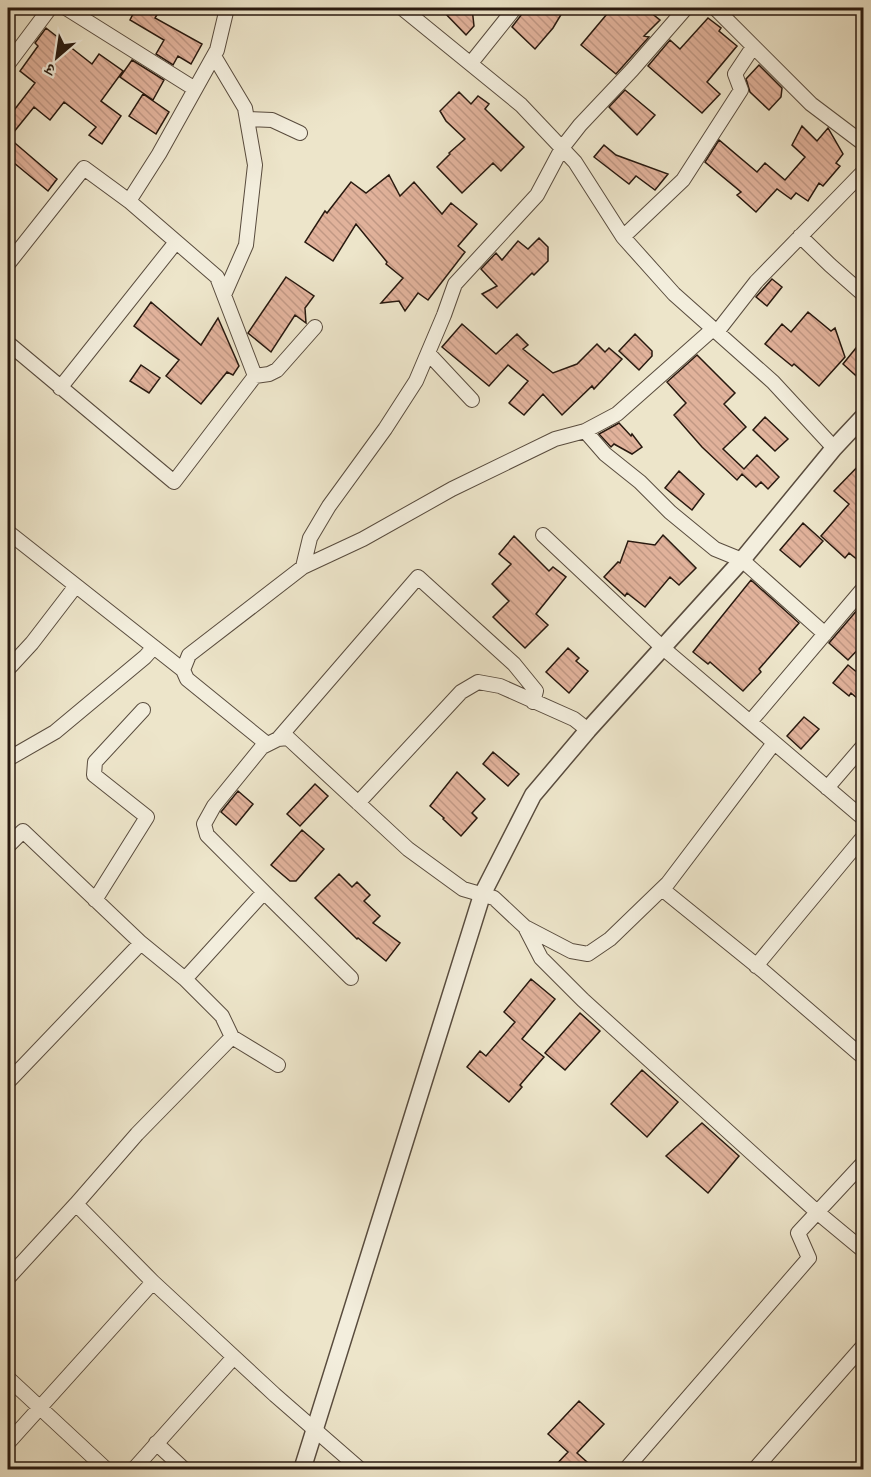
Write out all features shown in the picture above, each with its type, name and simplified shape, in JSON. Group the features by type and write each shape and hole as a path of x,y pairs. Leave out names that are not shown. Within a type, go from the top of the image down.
{"street":[{"path":"8,64 50,8"},
{"path":"66,8 195,89"},
{"path":"129,201 159,154 214,56 227,8"},
{"path":"402,8 521,105 575,162 623,237 674,294 773,382 834,448"},
{"path":"471,63 515,8"},
{"path":"303,567 310,538 328,506 416,381 455,284 537,195 562,148 580,125 686,8"},
{"path":"715,8 811,104 864,144"},
{"path":"623,237 683,180 741,90 735,74 753,48"},
{"path":"214,56 245,108 255,165 246,245 224,295"},
{"path":"247,119 272,120 300,132"},
{"path":"8,264 84,168 129,201 217,277 255,375"},
{"path":"183,669 189,655 303,567 363,539 453,489 555,439 585,431 617,414 715,330 756,282 864,171"},
{"path":"800,236 864,295"},
{"path":"60,388 176,242"},
{"path":"8,344 174,482 255,375 269,374 277,370 315,327"},
{"path":"428,353 472,400"},
{"path":"302,1470 482,895 533,795 588,730 742,560 834,448 864,416"},
{"path":"585,431 605,454 640,482 670,512 715,549 742,560 825,634"},
{"path":"8,532 75,587 183,669 187,679 273,742"},
{"path":"543,535 663,648 864,819"},
{"path":"273,742 418,577 514,664 536,691 533,702"},
{"path":"8,669 32,643 75,587"},
{"path":"750,722 862,590"},
{"path":"8,759 55,732 154,647"},
{"path":"358,803 461,692 478,682 500,686 574,719 588,730"},
{"path":"95,900 147,817 94,775 95,762 143,710"},
{"path":"351,978 207,835 204,824 214,806 262,747 288,738 408,849 463,889 494,898 525,927 571,951 588,954 610,939 662,889 774,743"},
{"path":"827,788 864,745"},
{"path":"8,846 23,831 141,944 185,979 222,1016 232,1037 278,1065"},
{"path":"756,966 864,836"},
{"path":"662,889 864,1058"},
{"path":"185,979 264,892"},
{"path":"525,927 541,958 583,1000 817,1212 864,1251"},
{"path":"8,1082 141,944"},
{"path":"8,1278 137,1134 232,1037"},
{"path":"625,1470 810,1258 798,1233 864,1162"},
{"path":"76,1204 153,1282 361,1470"},
{"path":"8,1443 153,1282"},
{"path":"753,1470 864,1345"},
{"path":"133,1470 234,1357"},
{"path":"8,1378 107,1470"},
{"path":"156,1443 185,1470"}],"building":[{"path":"136,8 161,8 155,18 202,44 191,64 178,56 173,65 156,54 164,40 130,20"},
{"path":"440,8 472,8 474,26 466,35"},
{"path":"524,8 565,8 553,28 535,49 512,27"},
{"path":"612,8 645,8 660,20 644,36 649,37 616,74 581,45"},
{"path":"708,18 721,28 719,31 737,46 707,82 720,94 702,113 648,66 670,40 680,49"},
{"path":"46,28 92,64 99,54 123,71 101,101 121,116 102,144 89,135 96,127 64,102 50,120 34,107 9,138 57,179 48,191 8,158 8,118 35,83 20,71 38,46 35,43"},
{"path":"132,60 164,80 153,100 120,77"},
{"path":"759,65 782,88 781,97 769,110 750,92 746,79"},
{"path":"625,90 655,115 637,135 609,107"},
{"path":"459,92 471,104 478,96 489,104 485,109 524,147 501,171 493,163 462,193 437,167 465,139 446,121 440,111"},
{"path":"143,94 169,112 156,134 129,116"},
{"path":"802,126 817,141 828,128 843,154 836,163 840,166 823,186 819,183 808,201 796,193 791,199 777,189 756,212 737,195 741,192 705,162 719,140 757,172 765,163 785,180 805,157 792,145"},
{"path":"604,145 616,155 668,174 655,190 636,176 629,184 594,157"},
{"path":"389,175 400,196 414,182 442,214 451,203 477,224 458,246 465,252 428,300 418,293 405,311 399,301 381,303 403,278 386,264 387,262 356,224 333,261 305,242 325,211 327,213 351,182 366,193"},
{"path":"539,238 548,247 548,261 534,275 532,273 497,308 482,294 497,286 481,269 496,253 502,260 518,241 528,249"},
{"path":"286,277 314,296 305,308 306,323 295,315 271,352 248,333"},
{"path":"772,279 782,287 767,306 756,297"},
{"path":"151,302 201,345 218,318 239,366 233,375 227,372 201,404 166,376 179,360 134,326"},
{"path":"808,312 831,331 835,328 845,357 819,386 794,364 792,366 765,344 782,324 791,332"},
{"path":"462,324 496,354 517,334 528,345 523,349 553,373 577,364 597,344 605,352 609,348 622,359 594,389 592,386 562,415 543,394 524,415 509,403 528,381 508,365 489,386 442,347"},
{"path":"635,334 652,351 652,356 639,370 619,351"},
{"path":"864,338 864,383 843,364"},
{"path":"697,355 735,393 724,404 746,427 723,449 744,469 757,455 779,477 768,489 761,482 756,487 742,474 737,480 702,447 674,415 686,403 667,382"},
{"path":"141,365 160,378 149,393 130,381"},
{"path":"765,417 788,439 775,451 753,430"},
{"path":"619,423 642,447 632,454 614,444 611,447 599,434"},
{"path":"864,460 864,565 849,553 845,558 821,536 849,504 834,491"},
{"path":"679,471 704,494 692,510 665,488"},
{"path":"803,523 823,541 800,567 780,550"},
{"path":"663,535 696,568 679,585 670,577 645,607 627,593 625,596 604,577 618,562 620,563 628,541 655,545"},
{"path":"514,536 549,571 553,567 566,577 536,614 548,625 525,648 493,617 509,601 492,584 511,564 499,554"},
{"path":"751,580 799,623 759,669 761,672 743,691 710,662 708,664 693,652"},
{"path":"864,602 864,643 848,660 829,643"},
{"path":"568,648 579,658 576,661 588,671 569,693 546,672"},
{"path":"848,665 864,678 864,704 851,693 849,696 833,683"},
{"path":"804,717 819,729 801,749 787,736"},
{"path":"493,752 519,774 508,786 483,764"},
{"path":"457,772 485,799 472,813 477,818 461,836 430,806"},
{"path":"315,784 328,796 300,826 287,814"},
{"path":"238,791 253,804 236,825 221,812"},
{"path":"302,830 324,849 296,881 290,881 271,865"},
{"path":"339,874 352,887 357,882 370,895 364,901 380,916 373,923 400,943 386,961 357,939 315,898"},
{"path":"531,979 555,999 522,1039 544,1057 509,1102 467,1067 480,1051 486,1056 515,1022 504,1012"},
{"path":"580,1013 600,1031 565,1070 545,1053"},
{"path":"642,1070 678,1102 647,1137 611,1104"},
{"path":"702,1123 739,1156 708,1193 666,1156"},
{"path":"579,1401 604,1424 577,1453 596,1470 551,1470 568,1452 548,1434"}]}
